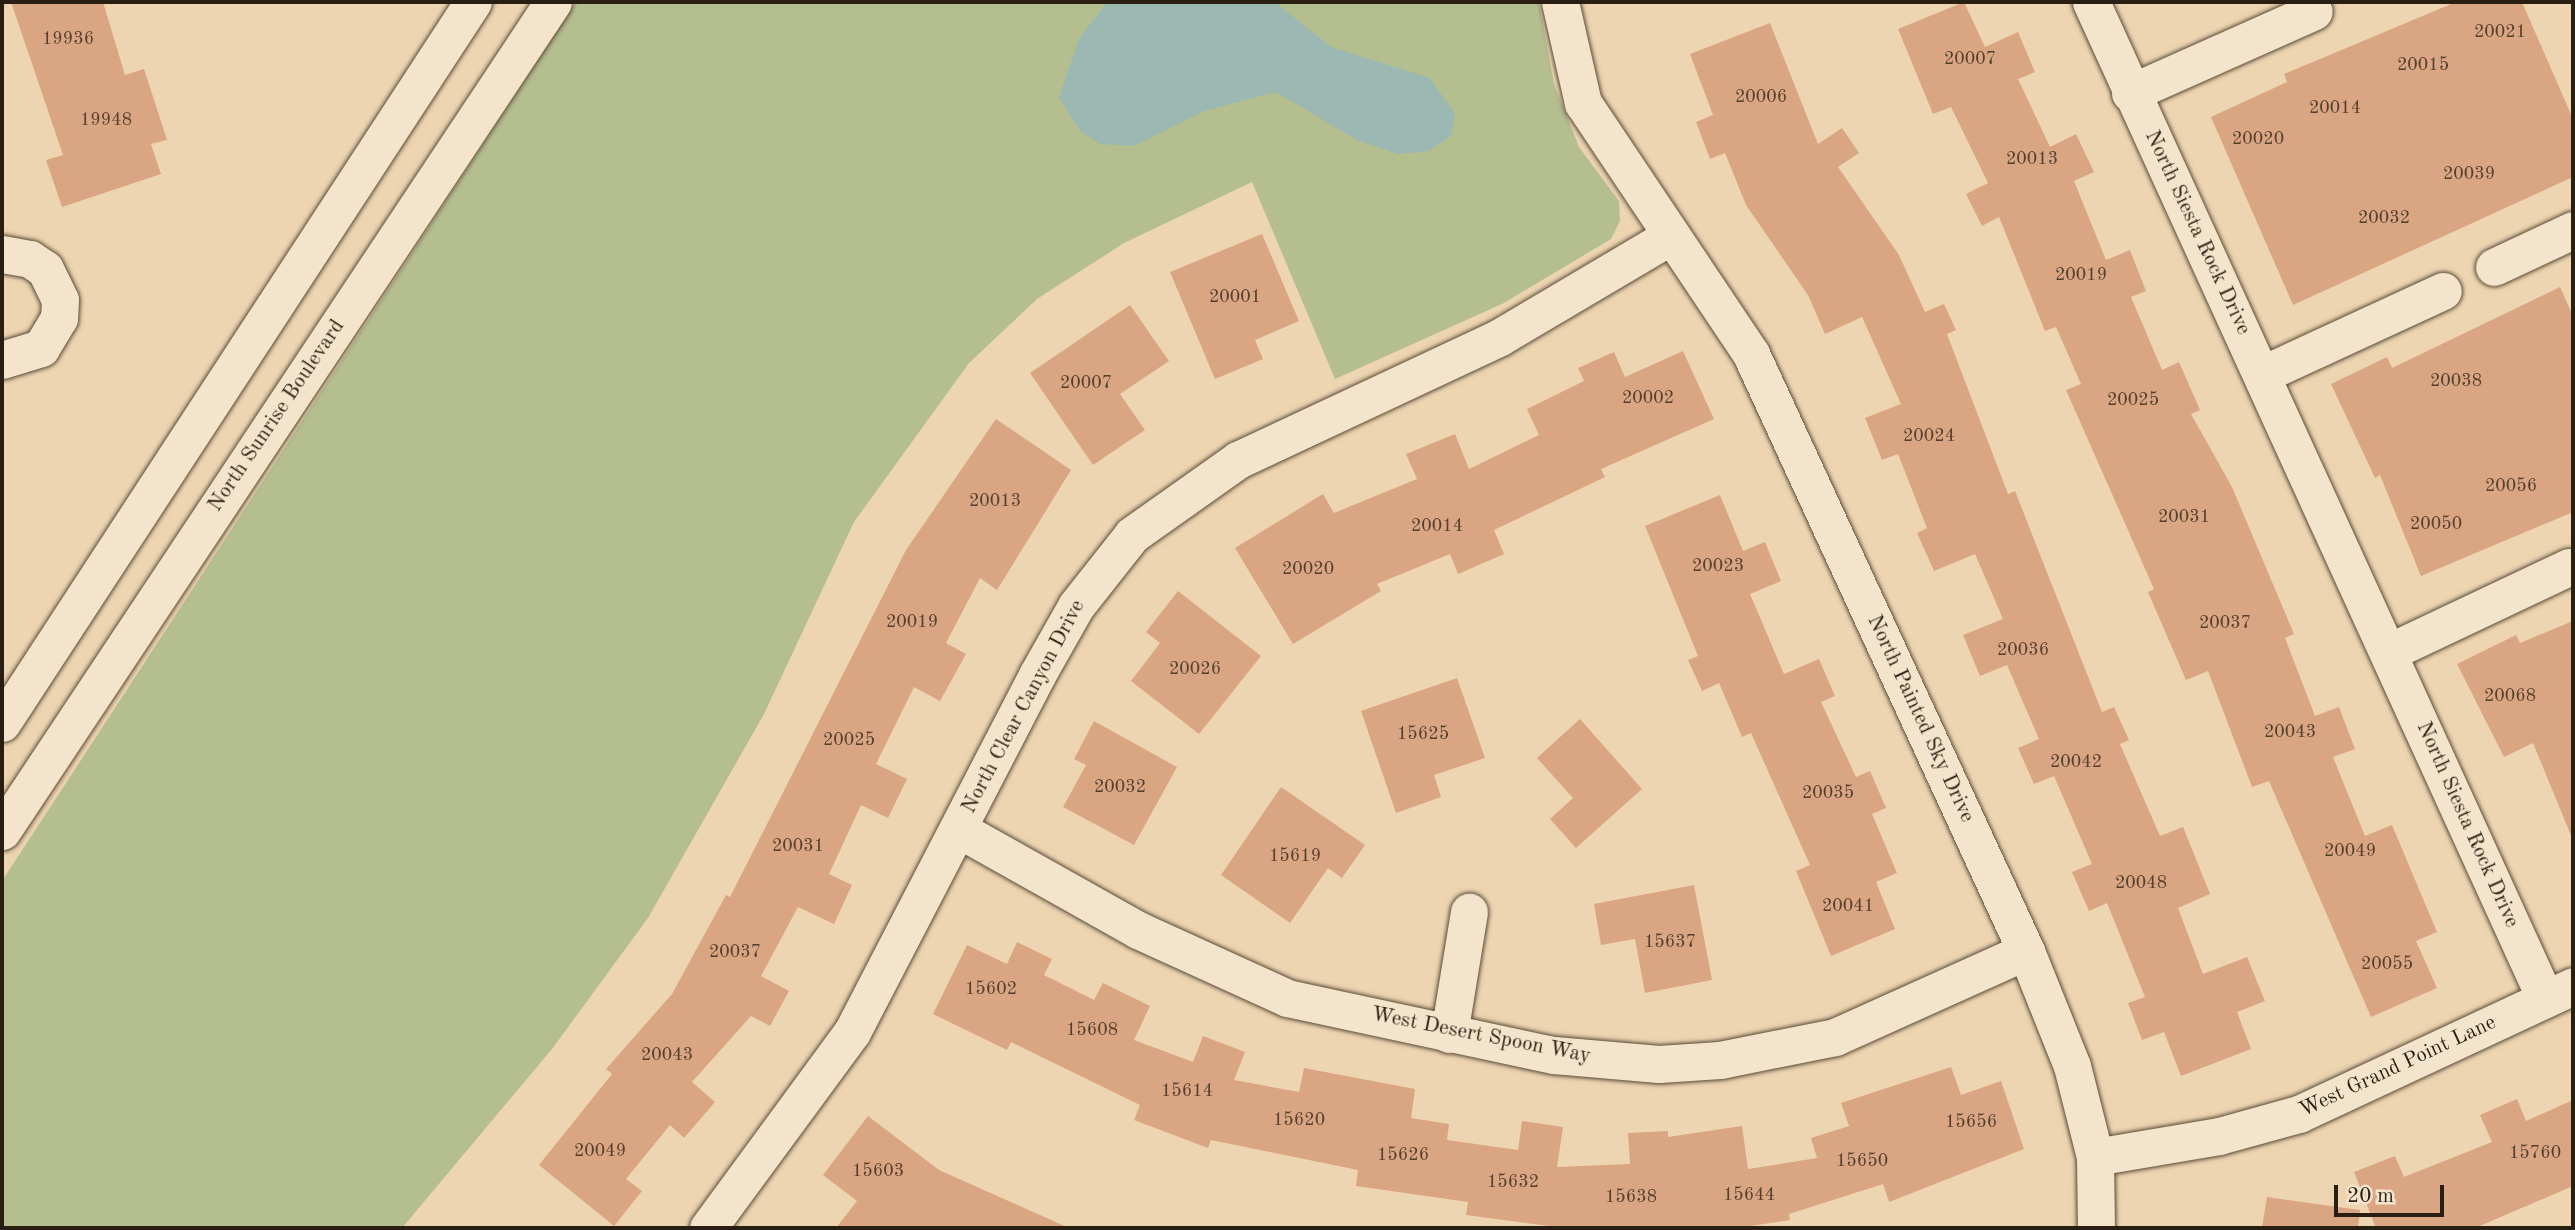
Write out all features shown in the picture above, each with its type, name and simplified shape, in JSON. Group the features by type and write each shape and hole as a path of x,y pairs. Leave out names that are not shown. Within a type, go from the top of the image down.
{"street":[{"path":"2,723 473,2"},
{"name":"North Sunrise Boulevard","path":"2,831 553,2"},
{"name":"North Painted Sky Drive","path":"1560,2 1583,103 1751,354 2026,951 2072,1066 2095,1157 2096,1228"},
{"name":"North Siesta Rock Drive","path":"2091,2 2130,93 2263,374 2389,652 2559,992"},
{"path":"2130,93 2314,11"},
{"path":"2494,267 2573,230"},
{"name":"North Clear Canyon Drive","path":"718,1224 852,1032 1076,606 1132,535 1238,460 1500,337 1671,236"},
{"path":"2,254 30,259 45,269 60,300 59,318 41,348 2,360"},
{"path":"2263,374 2443,291"},
{"path":"2389,652 2569,567"},
{"name":"West Desert Spoon Way","path":"958,829 1138,930 1287,998 1555,1055 1659,1064 1720,1060 1835,1037 2026,951"},
{"path":"1449,1034 1469,912"},
{"name":"West Grand Point Lane","path":"2095,1157 2219,1136 2299,1114 2559,992"}],"green space":[{"path":"576,2 1539,2 1554,84 1579,147 1619,201 1620,221 1611,239 1504,303 1335,379 1252,182 1124,243 1037,299 969,363 854,522 764,714 648,918 552,1049 402,1228 2,1228 2,881"}],"water":[{"path":"1107,2 1275,2 1331,47 1430,78 1455,114 1451,136 1429,151 1398,154 1357,140 1276,92 1204,111 1134,146 1100,144 1079,130 1059,97 1079,39"}],"building":[{"path":"11,2 103,2 125,75 144,69 167,140 151,144 161,174 62,207 46,160 63,155"},
{"path":"1964,2 1985,47 2018,32 2035,72 2018,79 2050,147 2076,134 2094,172 2074,181 2106,260 2130,250 2146,291 2131,297 2162,370 2179,362 2200,410 2191,414 2232,487 2294,634 2285,638 2315,716 2339,707 2355,749 2333,757 2365,836 2392,825 2437,932 2416,941 2437,988 2371,1017 2269,781 2252,787 2208,671 2186,680 2148,592 2154,589 2066,390 2081,384 2056,327 2045,331 1999,217 1982,226 1966,194 1988,183 1951,107 1933,114 1898,29"},
{"path":"2456,2 2522,2 2573,119 2573,177 2293,305 2211,117 2287,82 2284,74"},
{"path":"1770,23 1818,144 1842,128 1859,153 1838,167 1899,255 1925,312 1944,304 1956,330 1947,334 2008,494 2015,491 2102,712 2114,707 2129,740 2120,744 2160,836 2183,827 2210,894 2178,908 2203,974 2247,957 2265,1001 2237,1012 2251,1049 2181,1076 2164,1032 2142,1040 2128,1003 2145,997 2107,903 2089,911 2072,872 2092,864 2054,776 2034,784 2018,748 2039,739 2007,665 1980,676 1963,635 2003,619 1975,554 1934,571 1917,533 1927,528 1898,454 1882,460 1865,418 1901,404 1862,317 1825,334 1808,295 1746,205 1725,153 1710,159 1696,122 1713,115 1690,54"},
{"path":"1262,234 1299,321 1255,340 1263,359 1215,379 1170,272"},
{"path":"2560,287 2573,316 2573,512 2421,576 2380,475 2375,478 2331,384 2387,357 2392,368"},
{"path":"1130,305 1169,361 1120,394 1145,430 1093,465 1030,373"},
{"path":"1683,351 1714,419 1601,469 1605,477 1494,530 1504,554 1458,574 1450,554 1377,584 1381,591 1293,644 1235,548 1323,494 1334,513 1417,479 1406,454 1455,434 1469,469 1539,435 1527,409 1584,381 1578,368 1614,352 1625,377"},
{"path":"996,419 1071,470 997,590 980,578 946,643 966,654 940,701 914,687 876,764 907,779 888,818 861,805 829,874 852,885 834,924 798,907 761,976 789,991 770,1026 751,1016 692,1082 715,1102 684,1138 670,1125 626,1179 642,1191 614,1226 539,1165 612,1074 606,1069 672,994 726,895 730,897 906,550"},
{"path":"1720,495 1743,551 1765,542 1781,581 1750,594 1784,674 1819,659 1835,696 1821,702 1856,777 1870,771 1886,808 1872,814 1897,873 1876,882 1895,929 1831,956 1796,871 1810,865 1751,733 1742,737 1719,683 1702,691 1688,660 1698,656 1645,526"},
{"path":"1178,591 1261,656 1199,734 1131,681 1160,643 1146,632"},
{"path":"2573,621 2572,838 2533,743 2504,757 2457,664 2516,635 2520,643"},
{"path":"1457,678 1485,758 1434,775 1441,797 1396,813 1361,711"},
{"path":"1580,719 1642,789 1576,848 1550,819 1573,798 1537,758"},
{"path":"1094,721 1177,767 1134,845 1063,807 1086,765 1074,759"},
{"path":"1281,787 1365,845 1342,878 1328,868 1290,923 1221,875"},
{"path":"1694,885 1712,980 1645,993 1635,939 1601,945 1594,904"},
{"path":"1017,942 1052,959 1044,975 1094,1000 1103,983 1150,1006 1134,1040 1193,1062 1203,1036 1245,1052 1234,1080 1299,1092 1304,1068 1415,1089 1411,1118 1449,1124 1447,1140 1518,1150 1522,1121 1563,1127 1557,1167 1630,1164 1628,1133 1668,1131 1668,1137 1742,1126 1748,1169 1817,1158 1811,1138 1849,1126 1841,1103 1951,1067 1961,1095 2001,1081 2024,1149 1889,1202 1883,1184 1789,1214 1790,1220 1737,1228 1564,1228 1466,1215 1468,1202 1356,1186 1358,1170 1211,1140 1208,1148 1134,1120 1140,1105 1011,1042 1007,1050 933,1014 967,945 1007,964"},
{"path":"2517,1099 2526,1121 2573,1100 2573,1186 2475,1228 2376,1228 2354,1172 2395,1156 2404,1177 2492,1142 2480,1115"},
{"path":"868,1116 939,1170 1069,1228 836,1228 857,1201 823,1175"},
{"path":"2267,1197 2360,1210 2358,1228 2262,1228"}]}
